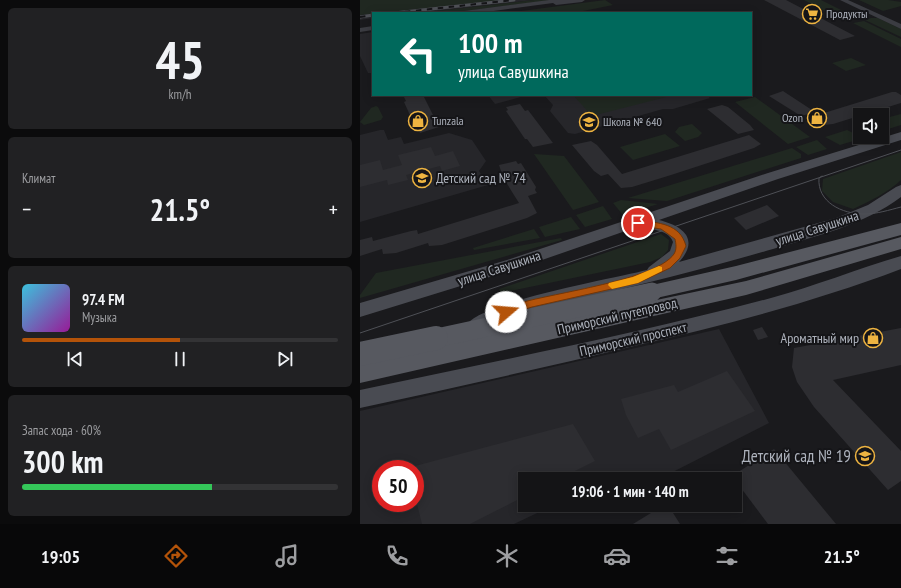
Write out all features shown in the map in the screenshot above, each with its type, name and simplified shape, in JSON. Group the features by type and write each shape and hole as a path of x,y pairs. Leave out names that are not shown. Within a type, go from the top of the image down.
{"main road":[{"name":"улица Савушкина","path":"360,310 505,267 638,223 652,216 901,136"},
{"name":"улица Савушкина","path":"360,361 412,350 443,340 506,312 532,303 710,262 840,222 862,214 894,196 901,190"},
{"name":"улица Савушкина","path":"635,280 667,265 677,256 681,246 679,238 669,229 656,225 638,223"},
{"path":"866,246 901,229"},
{"path":"866,246 901,243"},
{"name":"Приморский путепровод","path":"360,354 866,246"},
{"name":"Приморский путепровод","path":"360,373 746,288 866,246"},
{"name":"Приморский проспект","path":"360,399 712,321 790,300 860,278 901,262"}],"street":[{"path":"472,12 564,0"},
{"path":"493,12 582,0"},
{"path":"843,0 901,27"},
{"path":"851,0 901,23"},
{"path":"360,27 372,25"},
{"path":"360,30 372,28"}],"shaded area":[{"path":"360,0 505,0 389,12 372,12 372,14 360,15"},
{"path":"447,0 534,0 428,12 372,12 372,18 360,20 360,9"},
{"path":"534,0 552,0 458,12 428,12"},
{"path":"605,0 613,5 578,12 514,12"},
{"path":"804,0 821,0 857,18 844,21"},
{"path":"859,0 888,0 901,2 901,6 883,11"},
{"path":"878,18 901,29 901,37 865,20"},
{"path":"864,21 901,39 901,47 853,23"},
{"path":"372,32 372,73 368,73 360,56 360,34"},
{"path":"851,58 866,65 846,71 832,63"},
{"path":"489,96 524,96 495,104"},
{"name":"Школа № 640","path":"545,96 707,96 710,98 673,109 663,109 575,134 568,133 550,111 553,105"},
{"path":"574,96 670,96 592,116"},
{"path":"755,97 810,137 788,144 735,102"},
{"path":"376,106 383,117 381,120 364,125 360,122 371,108"},
{"path":"901,114 901,125 889,129 889,117"},
{"path":"692,124 702,133 698,137 685,141 675,132 679,127"},
{"name":"Детский сад № 74","path":"384,130 388,140 401,137 404,144 449,133 472,140 486,161 479,171 488,185 360,222 360,135"},
{"path":"847,130 853,133 853,141 840,145 825,137"},
{"path":"665,134 680,146 633,160 620,147"},
{"path":"817,140 827,149 808,155 796,147"},
{"path":"792,148 801,154 801,158 667,201 628,198"},
{"path":"901,152 901,180 884,193 866,203 853,209 833,202 822,191 823,179"},
{"path":"534,154 564,156 599,202 573,210"},
{"path":"621,200 658,204 623,215 613,203"},
{"path":"603,206 612,219 585,227 576,215"},
{"path":"571,217 580,229 545,237 539,227"},
{"path":"534,229 540,238 474,250 473,248"},
{"path":"661,234 669,240 668,250 662,257 650,262 501,293 499,289"},
{"path":"561,238 562,240 360,298 360,295 376,273"},
{"path":"719,329 769,423 673,472 518,472 518,512 539,512 514,524 360,524 360,411"}],"building":[{"path":"764,0 786,0 855,36 840,40"},
{"path":"783,91 815,112 801,116 769,96"},
{"path":"892,92 896,92 901,95 901,103 885,108 853,108 853,118 833,124 824,125 811,117"},
{"path":"404,96 424,96 439,127 420,133 416,124 414,124 404,102 406,101"},
{"path":"520,104 525,111 528,110 553,143 533,147 527,139 525,139 506,111 508,110 506,107"},
{"path":"722,105 728,107 754,130 738,134 707,109"},
{"path":"749,135 761,144 754,148 671,175 632,187 621,188 608,174 601,176 594,171 572,145 591,141 597,145 622,174"},
{"path":"431,147 435,156 453,151 460,166 442,171 440,166 406,175 408,180 388,185 387,180 360,187 360,165 380,160 383,170 402,165 398,155"},
{"path":"516,161 518,164 521,163 536,187 535,190 537,193 528,196 537,213 527,218 442,245 429,246 428,243 396,253 383,254 382,249 360,256 360,240 372,237 373,241 417,230 418,234 519,203 499,171 501,171 499,165"},
{"path":"767,205 779,216 746,230 734,218"},
{"path":"762,327 768,337 758,340 753,330"},
{"path":"901,328 901,365 833,380 901,451 901,481 888,490 814,407 797,382 792,367 794,348"},
{"path":"727,371 755,411 671,450 659,429 638,438 626,415 621,399 674,385 678,392"},
{"path":"573,424 595,461 573,472 518,472 518,500 470,524 422,524 419,512 424,512 424,464"},
{"path":"774,449 836,524 768,524 742,489 742,472 738,472"},
{"path":"653,512 672,512 680,524 633,524"}],"tram line":[{"path":"820,177 901,150"},
{"path":"360,333 820,177"},
{"path":"820,177 819,186 822,194 832,205 847,212 869,214 901,207"}],"railway":[{"path":"403,12 514,0"},
{"path":"360,17 372,15"}],"slow traffic":[{"path":"612,285 635,280 659,269"}],"place":[{"name":"Продукты","path":"812,14"},
{"name":"Ozon","path":"817,118"},
{"name":"Tunzala","path":"418,121"},
{"name":"Школа № 640","path":"589,122"},
{"name":"Детский сад № 74","path":"422,178"},
{"name":"Ароматный мир","path":"873,338"},
{"name":"Детский сад № 19","path":"865,456"}],"route":[{"path":"506,312 532,303 635,280 667,265 677,256 681,246 679,238 675,233 663,226 638,223"}]}
